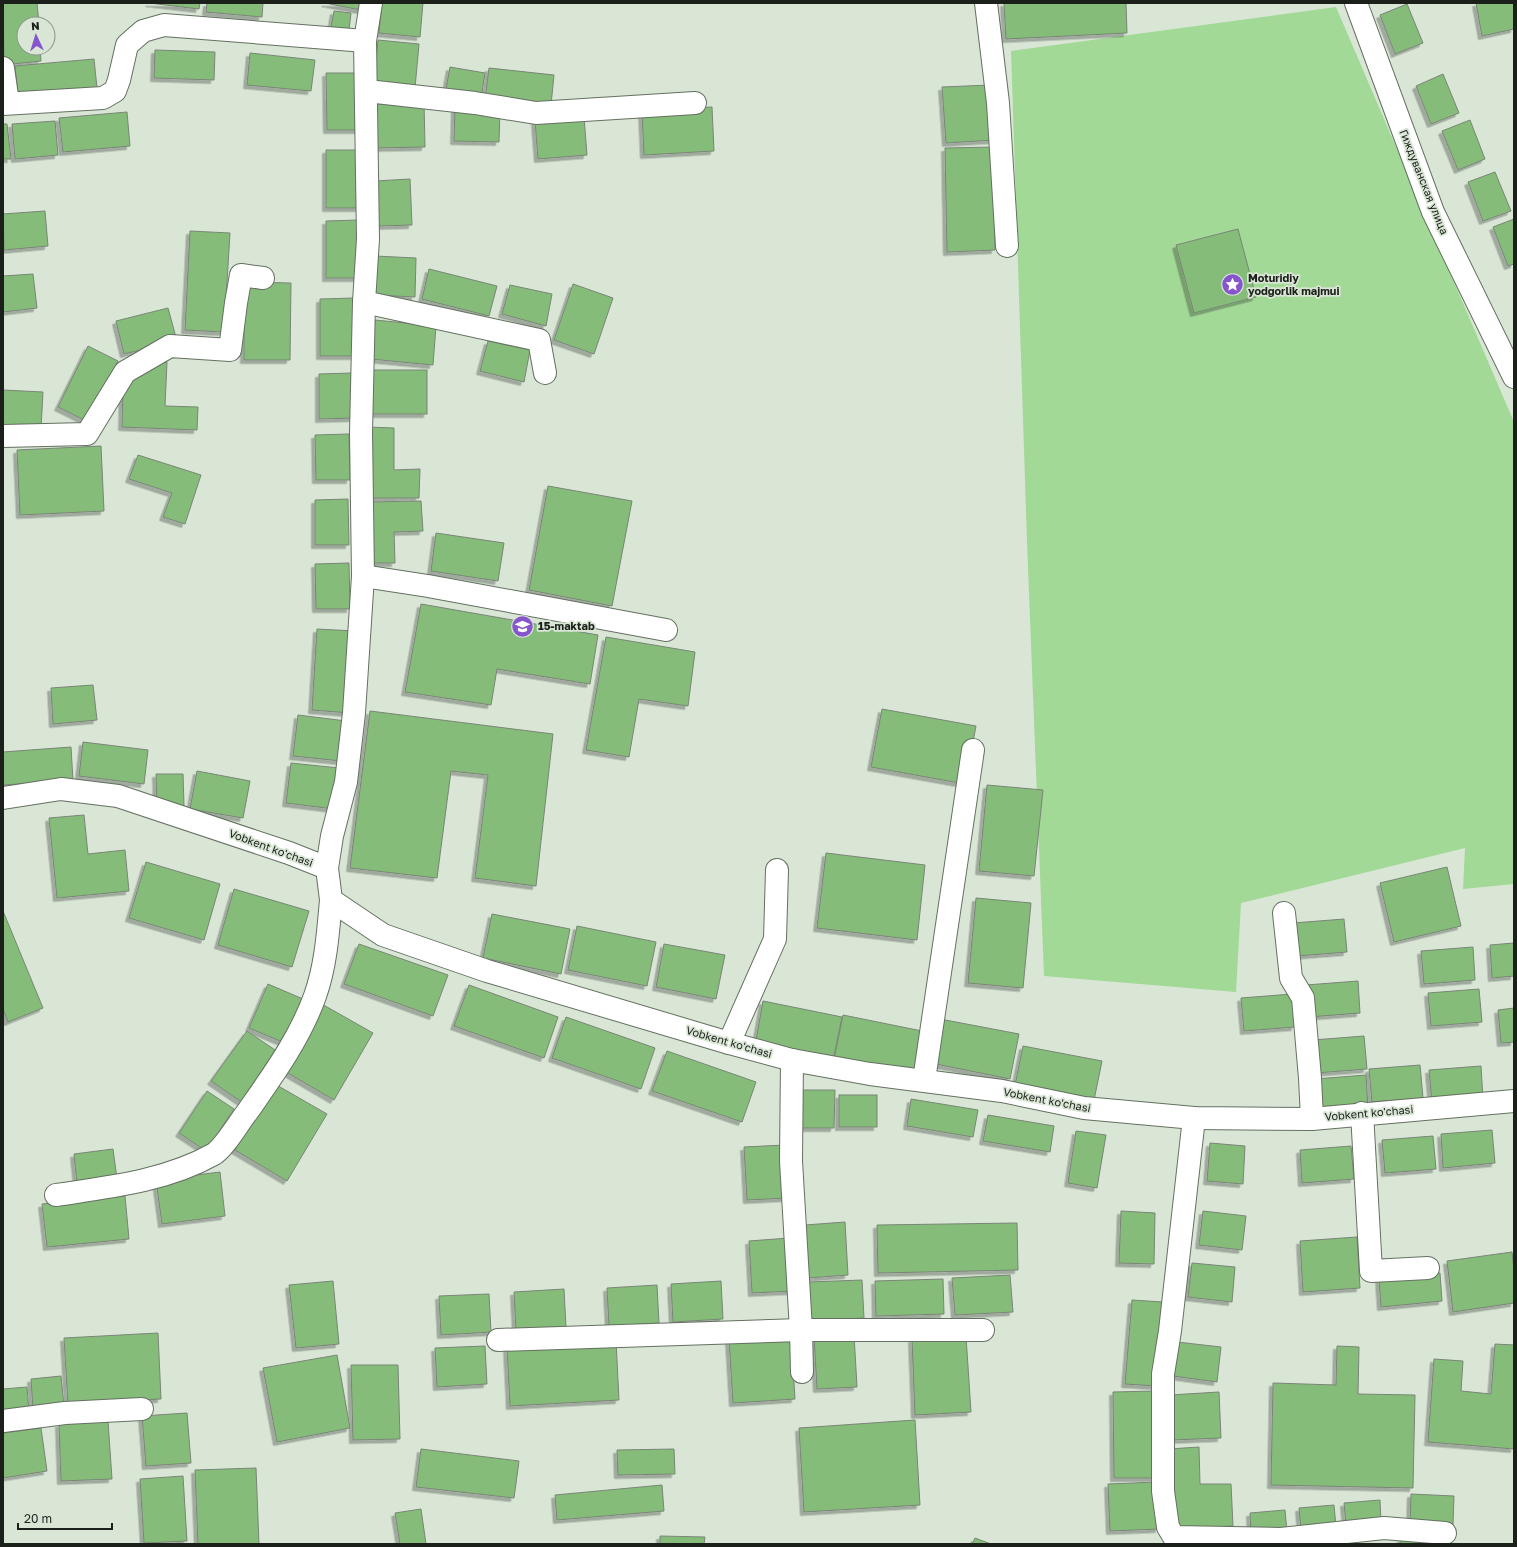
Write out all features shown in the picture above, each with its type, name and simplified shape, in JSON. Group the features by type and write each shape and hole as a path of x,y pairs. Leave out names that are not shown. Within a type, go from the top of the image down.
{"street":[{"path":"327,868 332,836 346,782 354,713 363,576 361,433 364,302 368,239 365,41 371,3"},
{"path":"986,3 998,103 1007,246"},
{"name":"Гиждуванская улица","path":"1356,3 1433,212 1514,377"},
{"path":"3,68 6,104 103,98 115,91 127,44 143,31 164,25 365,41"},
{"path":"366,91 536,113 695,103"},
{"path":"3,436 87,434 125,372 170,346 230,350 241,275 263,278"},
{"path":"364,302 539,340 545,373"},
{"path":"363,576 428,586 666,630"},
{"path":"924,1080 973,750"},
{"name":"Vobkent ko'chasi","path":"3,798 61,789 118,796 289,853 327,868 331,900 383,935 487,971 729,1043 792,1060 870,1074 1002,1091 1084,1108 1194,1118 1312,1118 1514,1101"},
{"path":"729,1043 775,938 777,870"},
{"path":"56,1195 122,1185 168,1173 216,1153 237,1127 282,1062 315,996 326,953 331,900"},
{"path":"1284,913 1291,978 1303,998 1312,1118"},
{"path":"792,1060 791,1161 802,1330 802,1372"},
{"path":"1362,1113 1371,1272 1428,1268"},
{"path":"1194,1118 1170,1331 1163,1374 1163,1491 1168,1527 1174,1537 1282,1538 1384,1528 1445,1533"},
{"path":"498,1340 802,1330 982,1330"},
{"path":"3,1421 65,1413 142,1409"}],"green space":[{"path":"1336,7 1514,422 1514,884 1463,889 1465,848 1241,903 1236,992 1044,976 1027,542 1011,51"}],"building":[{"path":"3,3 37,3 38,16 16,16 16,56 41,56 41,61 4,65"},
{"path":"149,3 200,3 199,9"},
{"path":"207,3 263,3 262,17 206,12"},
{"path":"325,3 367,3 366,11"},
{"path":"382,3 423,3 420,37 379,33"},
{"path":"1004,3 1126,3 1127,33 1006,39"},
{"path":"1476,3 1514,3 1514,29 1482,36"},
{"path":"1407,4 1423,43 1395,54 1380,15"},
{"path":"334,11 351,13 349,30 331,27"},
{"path":"378,40 419,44 415,88 374,83"},
{"path":"155,50 215,52 214,80 154,78"},
{"path":"250,53 315,60 311,91 247,85"},
{"path":"94,59 97,88 18,95 15,66"},
{"path":"450,67 485,73 481,99 445,94"},
{"path":"489,68 554,75 551,105 485,99"},
{"path":"326,73 359,73 360,130 327,130"},
{"path":"1443,74 1459,113 1431,124 1416,86"},
{"path":"990,85 994,140 946,143 942,87"},
{"path":"424,102 425,147 374,148 373,104"},
{"path":"712,107 714,151 644,155 642,111"},
{"path":"455,108 500,110 499,142 454,141"},
{"path":"127,112 130,146 63,152 59,118"},
{"path":"584,117 587,155 538,159 535,121"},
{"path":"1470,120 1485,159 1458,170 1442,131"},
{"path":"55,121 58,155 15,159 12,124"},
{"path":"3,124 7,124 11,159 3,159"},
{"path":"993,147 995,250 947,252 945,148"},
{"path":"326,150 359,150 360,208 326,208"},
{"path":"1495,172 1511,211 1483,221 1468,182"},
{"path":"410,179 412,225 377,226 375,181"},
{"path":"45,211 48,246 4,250 3,214"},
{"path":"1514,219 1514,264 1508,266 1493,227"},
{"path":"359,220 360,278 326,278 326,221"},
{"path":"1238,229 1256,297 1194,313 1176,245"},
{"path":"190,231 230,233 224,332 185,330"},
{"path":"375,256 416,258 415,297 374,295"},
{"path":"429,269 497,286 489,316 422,299"},
{"path":"33,274 37,308 3,312 3,276"},
{"path":"244,282 291,283 290,360 244,360"},
{"path":"573,284 613,298 594,354 554,340"},
{"path":"510,285 552,294 546,326 502,314"},
{"path":"353,298 354,356 320,356 320,299"},
{"path":"168,308 177,341 124,354 116,321"},
{"path":"375,320 436,326 433,365 371,359"},
{"path":"488,341 530,350 524,382 480,371"},
{"path":"88,346 118,361 88,422 58,407"},
{"path":"149,362 167,362 165,406 198,407 197,430 122,427 123,389"},
{"path":"370,370 427,370 427,414 370,414"},
{"path":"352,373 353,418 319,419 319,374"},
{"path":"3,390 43,392 41,429 3,427"},
{"path":"367,427 394,428 394,470 420,469 419,498 368,498"},
{"path":"349,434 350,480 316,480 315,435"},
{"path":"101,446 104,511 20,515 17,450"},
{"path":"138,455 201,475 185,524 163,517 172,493 129,479"},
{"path":"548,486 632,501 612,606 529,590"},
{"path":"348,499 349,545 315,545 315,500"},
{"path":"421,501 423,531 394,532 395,563 371,563 370,502"},
{"path":"436,533 504,543 498,581 431,571"},
{"path":"349,563 350,609 316,609 315,564"},
{"path":"421,604 598,635 590,684 497,669 491,705 405,692"},
{"path":"317,629 355,631 350,713 312,710"},
{"path":"606,637 695,652 688,706 639,699 629,757 586,750"},
{"path":"93,685 97,720 53,724 51,688"},
{"path":"882,709 976,726 965,784 871,767"},
{"path":"370,711 553,734 536,886 475,878 488,775 451,771 437,878 350,868"},
{"path":"298,715 346,721 341,761 293,756"},
{"path":"83,742 148,750 144,784 79,776"},
{"path":"71,747 73,780 3,785 3,752"},
{"path":"291,763 339,768 334,809 286,803"},
{"path":"197,771 250,781 243,818 190,809"},
{"path":"156,774 183,774 184,806 157,806"},
{"path":"987,785 1043,790 1034,876 979,871"},
{"path":"84,815 88,854 125,850 129,891 57,898 49,818"},
{"path":"826,853 925,865 917,940 817,928"},
{"path":"146,862 220,884 204,940 129,918"},
{"path":"1447,867 1461,926 1394,942 1380,883"},
{"path":"234,889 309,911 292,967 218,945"},
{"path":"976,898 1031,903 1023,988 968,983"},
{"path":"3,911 43,1008 8,1022 3,1009"},
{"path":"492,914 570,929 561,974 483,958"},
{"path":"1344,919 1347,952 1296,956 1293,923"},
{"path":"577,926 656,942 647,986 568,970"},
{"path":"1514,943 1514,976 1492,978 1490,945"},
{"path":"359,944 448,975 433,1016 344,984"},
{"path":"664,944 725,955 716,999 656,987"},
{"path":"1473,947 1475,980 1424,984 1421,951"},
{"path":"1358,981 1360,1013 1309,1017 1306,985"},
{"path":"268,984 303,999 285,1043 249,1028"},
{"path":"469,985 558,1017 544,1058 454,1026"},
{"path":"1479,989 1482,1022 1431,1026 1428,993"},
{"path":"1292,994 1295,1027 1244,1031 1241,998"},
{"path":"763,1001 842,1017 833,1061 755,1046"},
{"path":"320,1003 373,1033 334,1100 281,1069"},
{"path":"1514,1008 1514,1042 1501,1043 1498,1010"},
{"path":"843,1015 922,1031 913,1075 834,1059"},
{"path":"566,1017 655,1048 641,1089 552,1058"},
{"path":"940,1019 1019,1034 1010,1079 931,1063"},
{"path":"247,1031 278,1052 243,1103 211,1081"},
{"path":"1364,1036 1367,1069 1316,1073 1313,1040"},
{"path":"1023,1046 1102,1061 1093,1105 1014,1090"},
{"path":"667,1051 756,1082 742,1122 652,1091"},
{"path":"1420,1065 1423,1098 1372,1102 1369,1069"},
{"path":"1481,1066 1483,1099 1432,1103 1429,1070"},
{"path":"1366,1075 1368,1108 1317,1112 1315,1079"},
{"path":"273,1083 327,1114 287,1181 235,1150"},
{"path":"799,1090 835,1090 834,1128 799,1128"},
{"path":"207,1091 234,1109 206,1151 179,1133"},
{"path":"839,1095 877,1095 877,1127 839,1127"},
{"path":"911,1099 978,1110 973,1137 907,1126"},
{"path":"988,1115 1054,1126 1050,1152 983,1141"},
{"path":"1492,1130 1495,1163 1443,1168 1441,1134"},
{"path":"1076,1131 1106,1135 1097,1188 1068,1183"},
{"path":"1433,1136 1436,1169 1385,1173 1382,1140"},
{"path":"1210,1143 1245,1146 1243,1184 1207,1181"},
{"path":"785,1145 787,1198 747,1200 744,1147"},
{"path":"1351,1146 1354,1179 1302,1183 1300,1150"},
{"path":"113,1149 117,1179 77,1184 74,1154"},
{"path":"220,1172 225,1216 162,1224 156,1180"},
{"path":"125,1196 129,1239 47,1247 42,1204"},
{"path":"1121,1211 1155,1213 1154,1264 1119,1263"},
{"path":"1203,1211 1246,1216 1242,1250 1199,1245"},
{"path":"845,1222 848,1275 807,1278 805,1225"},
{"path":"1017,1223 1018,1270 878,1273 877,1225"},
{"path":"1357,1237 1360,1288 1303,1292 1300,1241"},
{"path":"789,1238 792,1291 752,1293 749,1241"},
{"path":"1512,1252 1514,1270 1514,1303 1453,1312 1447,1261"},
{"path":"1192,1263 1235,1267 1232,1302 1188,1297"},
{"path":"1440,1273 1442,1301 1381,1307 1379,1278"},
{"path":"1010,1275 1013,1312 955,1315 952,1278"},
{"path":"943,1279 944,1314 876,1316 875,1281"},
{"path":"862,1280 864,1318 810,1321 809,1282"},
{"path":"333,1281 339,1344 296,1348 289,1285"},
{"path":"721,1281 723,1319 673,1322 671,1284"},
{"path":"657,1285 659,1323 609,1326 607,1288"},
{"path":"564,1289 566,1328 516,1330 514,1292"},
{"path":"489,1294 491,1332 441,1335 439,1296"},
{"path":"1132,1300 1163,1302 1157,1386 1125,1384"},
{"path":"158,1333 161,1399 68,1404 64,1338"},
{"path":"854,1334 857,1387 817,1389 814,1336"},
{"path":"791,1335 795,1399 733,1403 729,1339"},
{"path":"966,1336 971,1412 915,1415 912,1339"},
{"path":"616,1340 619,1400 510,1406 507,1346"},
{"path":"1177,1342 1221,1347 1217,1382 1173,1376"},
{"path":"1495,1344 1514,1345 1514,1449 1428,1442 1434,1359 1463,1361 1461,1391 1491,1394"},
{"path":"485,1346 487,1384 437,1387 435,1348"},
{"path":"1337,1346 1359,1347 1358,1394 1415,1395 1413,1488 1271,1485 1273,1383 1336,1385"},
{"path":"337,1355 350,1428 277,1442 263,1368"},
{"path":"351,1365 398,1365 400,1439 353,1440"},
{"path":"61,1376 64,1406 33,1409 31,1379"},
{"path":"27,1387 29,1412 3,1414 3,1389"},
{"path":"1155,1391 1157,1478 1114,1478 1113,1392"},
{"path":"1219,1392 1221,1438 1172,1440 1170,1395"},
{"path":"187,1413 191,1463 146,1466 142,1416"},
{"path":"915,1420 920,1505 804,1512 799,1428"},
{"path":"108,1421 112,1479 61,1481 59,1424"},
{"path":"41,1428 47,1471 3,1478 3,1433"},
{"path":"1199,1447 1200,1484 1231,1484 1233,1526 1174,1529 1169,1449"},
{"path":"421,1449 519,1461 514,1498 416,1487"},
{"path":"674,1449 675,1474 618,1475 617,1450"},
{"path":"256,1468 259,1544 198,1544 195,1470"},
{"path":"183,1476 187,1541 144,1543 140,1479"},
{"path":"1157,1482 1159,1529 1110,1531 1108,1484"},
{"path":"662,1485 664,1511 557,1520 555,1495"},
{"path":"1411,1494 1454,1496 1453,1525 1410,1524"},
{"path":"1380,1500 1381,1522 1346,1525 1344,1503"},
{"path":"1334,1505 1336,1527 1301,1530 1299,1508"},
{"path":"421,1509 426,1544 400,1544 395,1513"},
{"path":"1285,1510 1287,1532 1251,1535 1250,1513"},
{"path":"660,1536 705,1537 704,1544 660,1544"},
{"path":"1447,1537 1447,1544 1400,1544 1400,1539"},
{"path":"975,1538 991,1544 972,1544"}],"place":[{"name":"Moturidiy yodgorlik majmui","path":"1233,284"},
{"name":"15-maktab","path":"523,626"}]}
